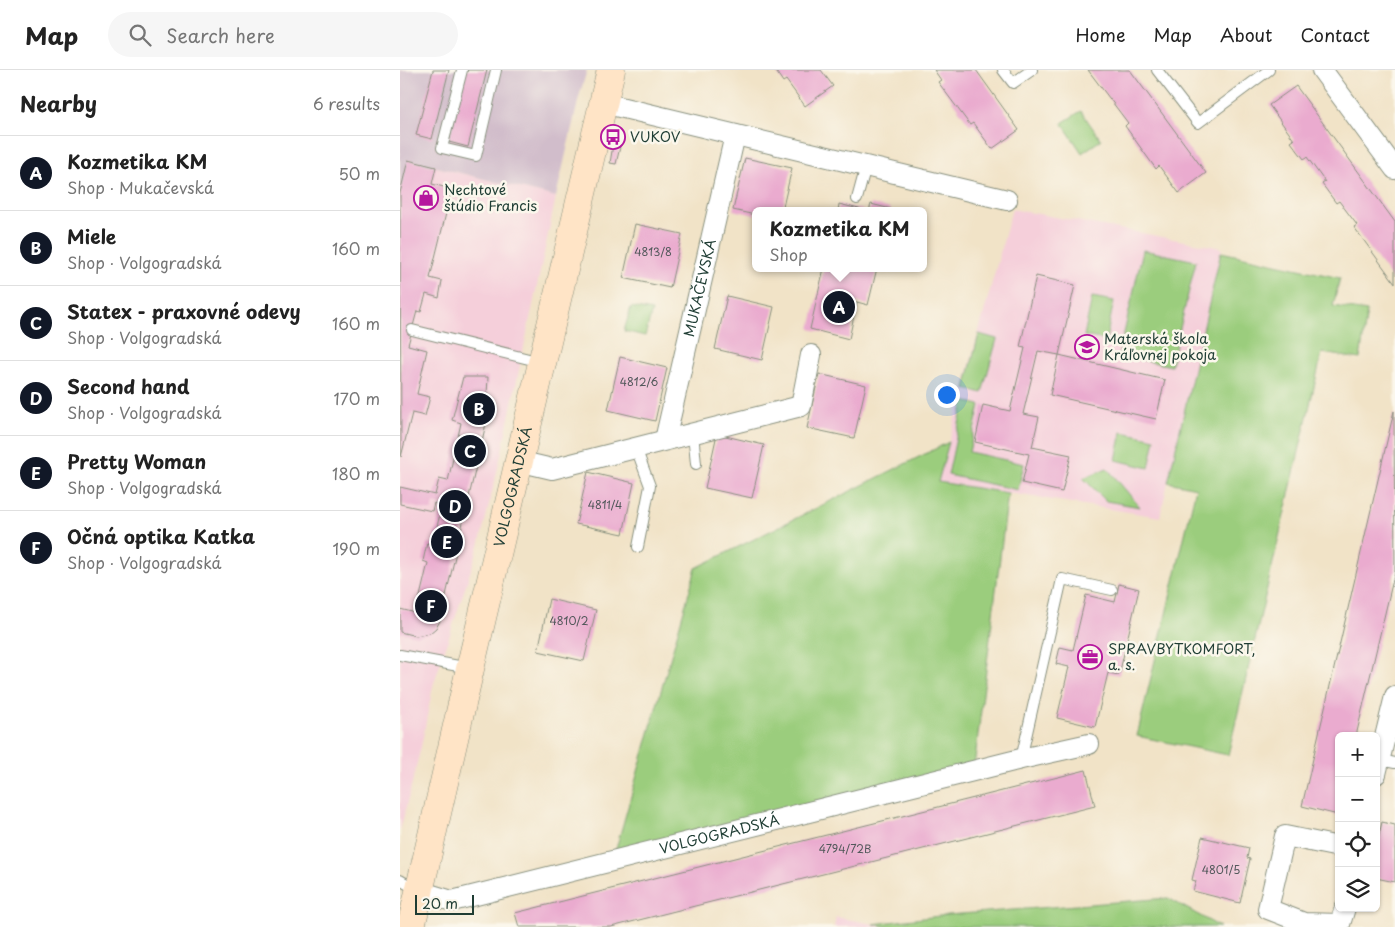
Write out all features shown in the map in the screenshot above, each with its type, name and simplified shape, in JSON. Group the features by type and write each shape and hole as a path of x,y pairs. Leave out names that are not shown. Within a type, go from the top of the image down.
{"street":[{"name":"VOLGOGRADSKÁ","path":"411,927 410,885 470,669 610,70"},
{"path":"1322,70 1395,169"},
{"path":"603,103 1007,200"},
{"name":"MUKAČEVSKÁ","path":"664,440 735,135"},
{"path":"518,461 552,469 801,406 811,355"},
{"path":"1384,766 1394,703"},
{"name":"VOLGOGRADSKÁ","path":"410,885 452,901 1021,759 1089,744"},
{"path":"1335,846 1285,836 1268,909 1304,923 1340,924 1344,912"}],"lane":[{"path":"462,70 442,148 476,156 496,70"},
{"path":"1003,70 1013,83 1032,70"},
{"path":"1157,70 1198,123 1269,70"},
{"path":"857,199 866,166"},
{"path":"412,330 542,362"},
{"path":"693,433 696,464"},
{"path":"636,448 650,486 638,547"},
{"path":"1021,759 1062,579 1112,590"},
{"path":"400,655 470,669"}],"shaded area":[{"path":"400,70 587,70 556,197 409,160 400,193"},
{"path":"436,167 556,197 501,455 480,542 433,686 421,747 400,831 400,460 427,350 408,345 417,311 421,312 452,189 432,184"},
{"name":"Materská škola Kráľovnej pokoja","path":"1012,209 1222,248 1160,517 938,482"},
{"path":"836,917 873,924 889,927 834,927"}],"green space":[{"path":"1081,111 1101,140 1082,153 1062,123"},
{"path":"1143,250 1196,261 1171,366 1119,355"},
{"path":"1221,252 1340,278 1333,306 1367,311 1360,359 1322,353 1228,755 1137,736 1196,488 1168,482"},
{"path":"1092,297 1114,301 1106,340 1084,336"},
{"path":"631,307 652,311 645,336 624,331"},
{"path":"979,334 997,339 982,393 965,388"},
{"path":"964,401 980,405 969,452 1024,464 1018,490 948,475"},
{"path":"1122,432 1155,439 1149,468 1116,460"},
{"path":"949,442 938,482 1008,493 973,775 612,863 696,568"},
{"path":"1107,468 1140,507 1106,501 1083,478"},
{"path":"1168,898 1220,927 889,927 873,924 948,915"}],"building":[{"path":"433,70 449,70 432,139 416,135"},
{"path":"467,70 487,70 468,147 449,142"},
{"path":"775,70 821,70 833,86 805,106 786,80 783,82"},
{"path":"934,70 976,70 1019,130 992,149 973,123 970,125 938,82 941,80"},
{"path":"1088,70 1130,70 1206,173 1179,193 1159,166 1156,169 1125,126 1128,123"},
{"path":"1296,86 1395,222 1395,283 1354,227 1357,225 1339,201 1336,203 1322,184 1325,182 1307,157 1304,159 1291,142 1294,140 1269,105"},
{"path":"613,145 620,147 616,164 610,163"},
{"path":"745,158 792,168 783,207 752,207 752,214 733,210"},
{"path":"408,160 436,167 432,184 452,189 430,278 442,281 439,298 426,294 421,312 417,311 408,345 427,350 417,394 430,397 425,416 412,413 401,457 400,193"},
{"path":"839,204 851,207 839,207"},
{"path":"871,204 883,207 870,207"},
{"path":"635,224 682,234 670,288 623,278"},
{"path":"823,272 876,272 868,305 857,302 849,339 810,329"},
{"path":"1036,276 1075,285 1059,355 1038,351 1023,414 1039,417 1032,447 1071,455 1062,492 1022,483 1029,454 975,442 983,405 1010,411 1025,348 1020,347"},
{"path":"727,296 774,307 762,360 715,349"},
{"path":"1059,355 1165,380 1156,419 1050,395"},
{"path":"620,357 667,368 655,421 608,410"},
{"path":"819,374 866,385 854,438 807,428"},
{"path":"463,377 488,377 485,428 440,621 430,633 416,636 400,632 400,609 416,613 428,563 423,561 427,543 433,544 442,505 434,503 432,511 400,504 400,487 435,495 439,479 448,481 461,423 452,420"},
{"path":"1394,411 1395,571 1357,732 1335,732 1335,814 1302,806"},
{"path":"717,434 764,445 752,498 705,488"},
{"path":"588,472 634,483 623,534 576,524"},
{"name":"SPRAVBYTKOMFORT, a. s.","path":"1119,584 1139,589 1119,675 1108,673 1095,727 1057,718 1069,667 1056,664 1060,647 1073,650 1086,595 1115,602"},
{"path":"549,599 596,610 584,661 538,651"},
{"path":"1086,770 1095,806 611,927 519,927 515,913"},
{"path":"1382,822 1395,825 1395,882 1380,879 1380,831"},
{"path":"1202,837 1249,848 1247,858 1250,859 1240,903 1193,891 1196,881 1192,880"}],"place":[{"name":"VUKOV","path":"613,137"},
{"name":"Nechtové štúdio Francis","path":"426,198"},
{"name":"Kozmetika KM","path":"839,307"},
{"name":"Materská škola Kráľovnej pokoja","path":"1087,347"},
{"name":"Miele","path":"479,409"},
{"name":"Statex - praxovné odevy","path":"470,451"},
{"name":"Second hand","path":"455,506"},
{"name":"Pretty Woman","path":"447,542"},
{"name":"Očná optika Katka","path":"431,606"},
{"name":"SPRAVBYTKOMFORT, a. s.","path":"1090,657"}]}
